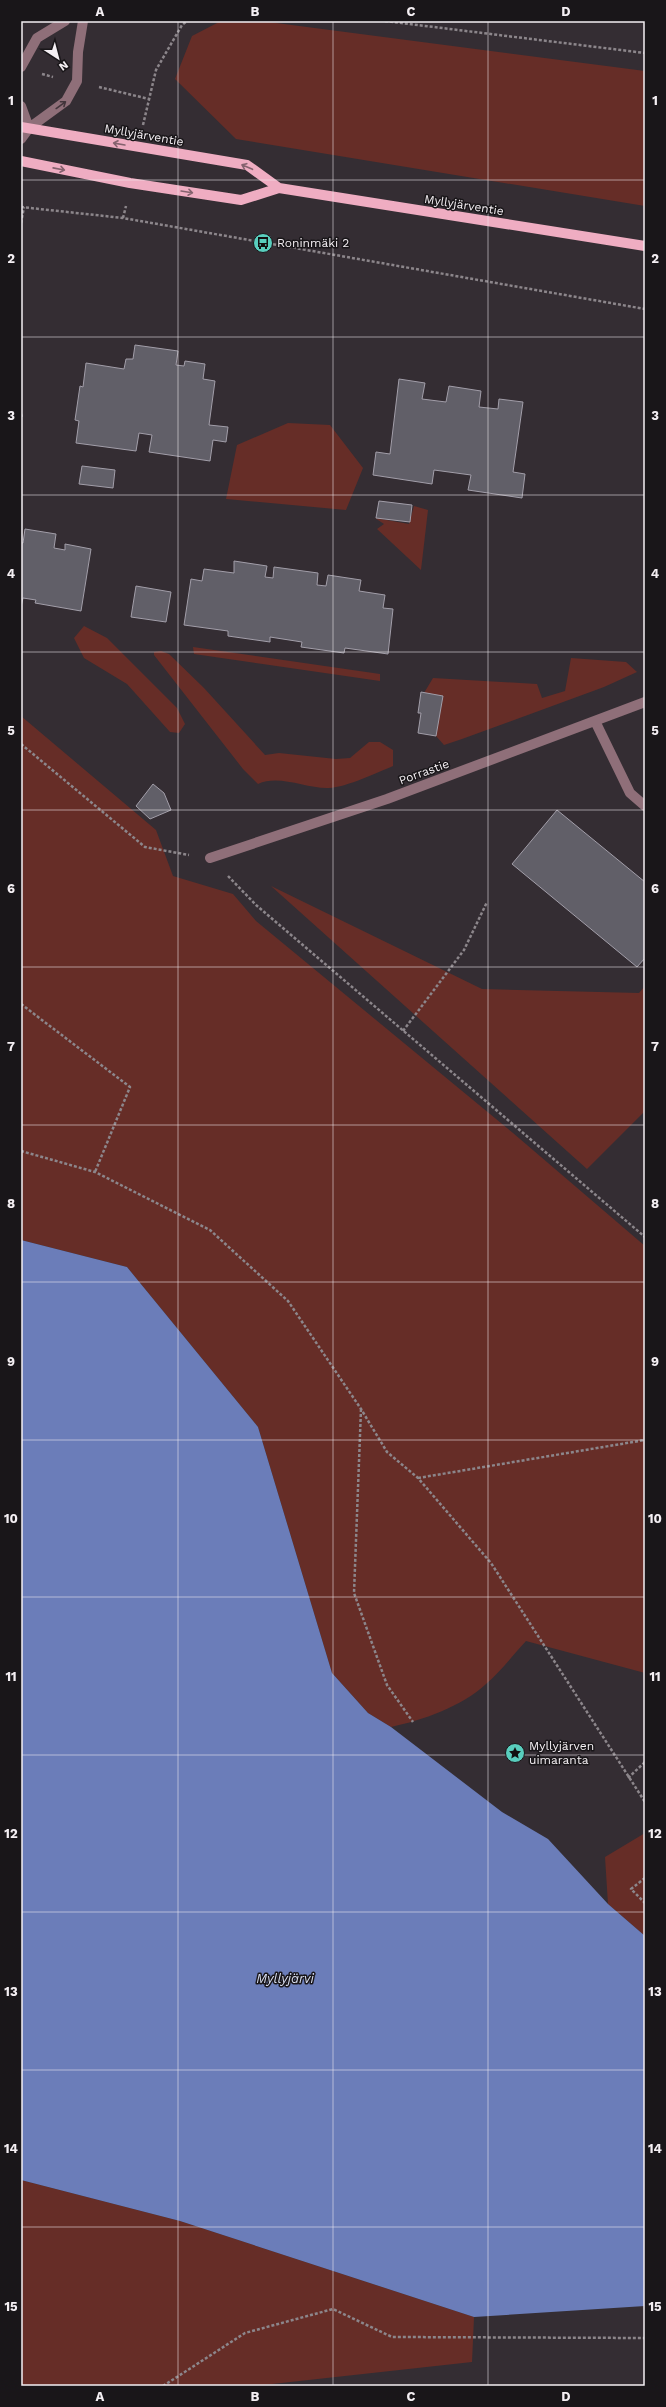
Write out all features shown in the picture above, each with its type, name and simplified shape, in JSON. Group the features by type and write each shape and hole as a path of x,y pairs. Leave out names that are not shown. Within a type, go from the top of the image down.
{"main road":[{"name":"Myllyjärventie","path":"25,127 247,165 279,188"},
{"name":"Myllyjärventie","path":"21,161 130,183 241,200 279,188 645,246"}],"street":[{"path":"21,67 37,38 65,21"},
{"path":"25,127 66,101 77,81 78,52 83,21"},
{"path":"21,106 25,127 21,139"},
{"name":"Porrastie","path":"210,858 387,799 645,702"},
{"path":"595,721 630,793 645,806"}],"path":[{"path":"166,52 182,25 187,21"},
{"path":"385,21 645,53"},
{"path":"21,224 23,207 124,218 645,309"},
{"path":"21,744 145,847 210,858 256,905 645,1236"},
{"path":"404,1031 464,950 487,902"},
{"path":"21,1004 130,1088 96,1172"},
{"path":"21,1151 96,1172 210,1230 288,1301 361,1409 387,1452 418,1478 490,1563 628,1778 645,1802"},
{"path":"361,1409 354,1593 387,1685 413,1722"},
{"path":"418,1478 645,1440"},
{"path":"628,1778 645,1762"},
{"path":"645,1878 631,1890 645,1903"},
{"path":"163,2386 245,2333 332,2309 392,2337 645,2338"}],"shaded area":[{"path":"221,21 261,21 645,71 645,206 236,139 175,79 192,36"},
{"path":"288,423 330,425 363,468 346,510 226,499 237,445"},
{"path":"414,506 428,510 421,570 377,529 384,524 375,518 409,524"},
{"path":"84,626 107,638 177,708 185,724 179,733 170,732 127,684 84,658 74,638"},
{"path":"193,647 380,674 380,681 194,654"},
{"path":"161,651 169,654 204,688 265,755 279,753 336,759 350,758 369,742 380,742 393,750 393,766 344,785 329,788 320,788 284,781 266,781 258,784 243,769 154,655 154,652"},
{"path":"571,658 626,662 637,672 604,687 444,745 436,736 443,696 424,693 433,678 537,684 542,698 565,691"},
{"path":"21,716 156,830 173,876 233,894 256,921 513,1133 645,1246 645,1673 526,1641 486,1684 465,1699 441,1712 416,1721 391,1727 368,1713 332,1673 258,1427 127,1267 21,1240"},
{"path":"271,886 482,989 639,993 645,986 645,1111 587,1169"},
{"path":"645,1833 645,1936 608,1904 605,1857"},
{"path":"21,2180 180,2221 474,2317 472,2362 253,2386 21,2386"}],"water":[{"name":"Myllyjärvi","path":"21,1240 127,1267 258,1427 332,1673 368,1713 391,1727 502,1812 548,1839 608,1904 645,1936 645,2306 474,2317 180,2221 21,2180"}],"building":[{"path":"135,345 178,351 176,365 184,366 185,361 205,364 203,379 215,381 209,425 228,427 226,442 213,440 210,461 149,452 152,435 139,433 136,451 76,443 79,421 75,420 80,386 83,387 86,363 124,369 126,359 133,359"},
{"path":"399,379 425,383 422,399 446,402 449,386 481,391 479,407 498,409 499,399 523,402 513,472 525,474 522,498 468,490 471,475 434,470 432,484 373,475 376,452 390,454"},
{"path":"82,466 115,470 113,488 79,484"},
{"path":"379,501 412,505 410,522 376,518"},
{"path":"25,529 56,534 54,548 65,550 65,544 91,549 81,611 35,603 36,600 23,598 21,607 21,543 23,543"},
{"path":"234,561 267,566 265,577 273,578 274,567 318,573 317,585 326,586 328,575 361,580 359,591 385,595 383,608 393,609 388,654 345,648 344,653 301,647 302,642 270,637 270,642 228,636 228,631 184,625 191,579 202,581 204,569 234,573"},
{"path":"136,586 171,592 166,622 131,617"},
{"path":"421,692 443,696 436,736 418,733 421,713 418,713"},
{"path":"153,784 164,793 171,810 150,819 136,806"},
{"path":"557,810 645,882 645,958 637,967 512,864"}],"place":[{"name":"Roninmäki 2","path":"263,243"},
{"name":"Myllyjärven uimaranta","path":"515,1753"}]}
